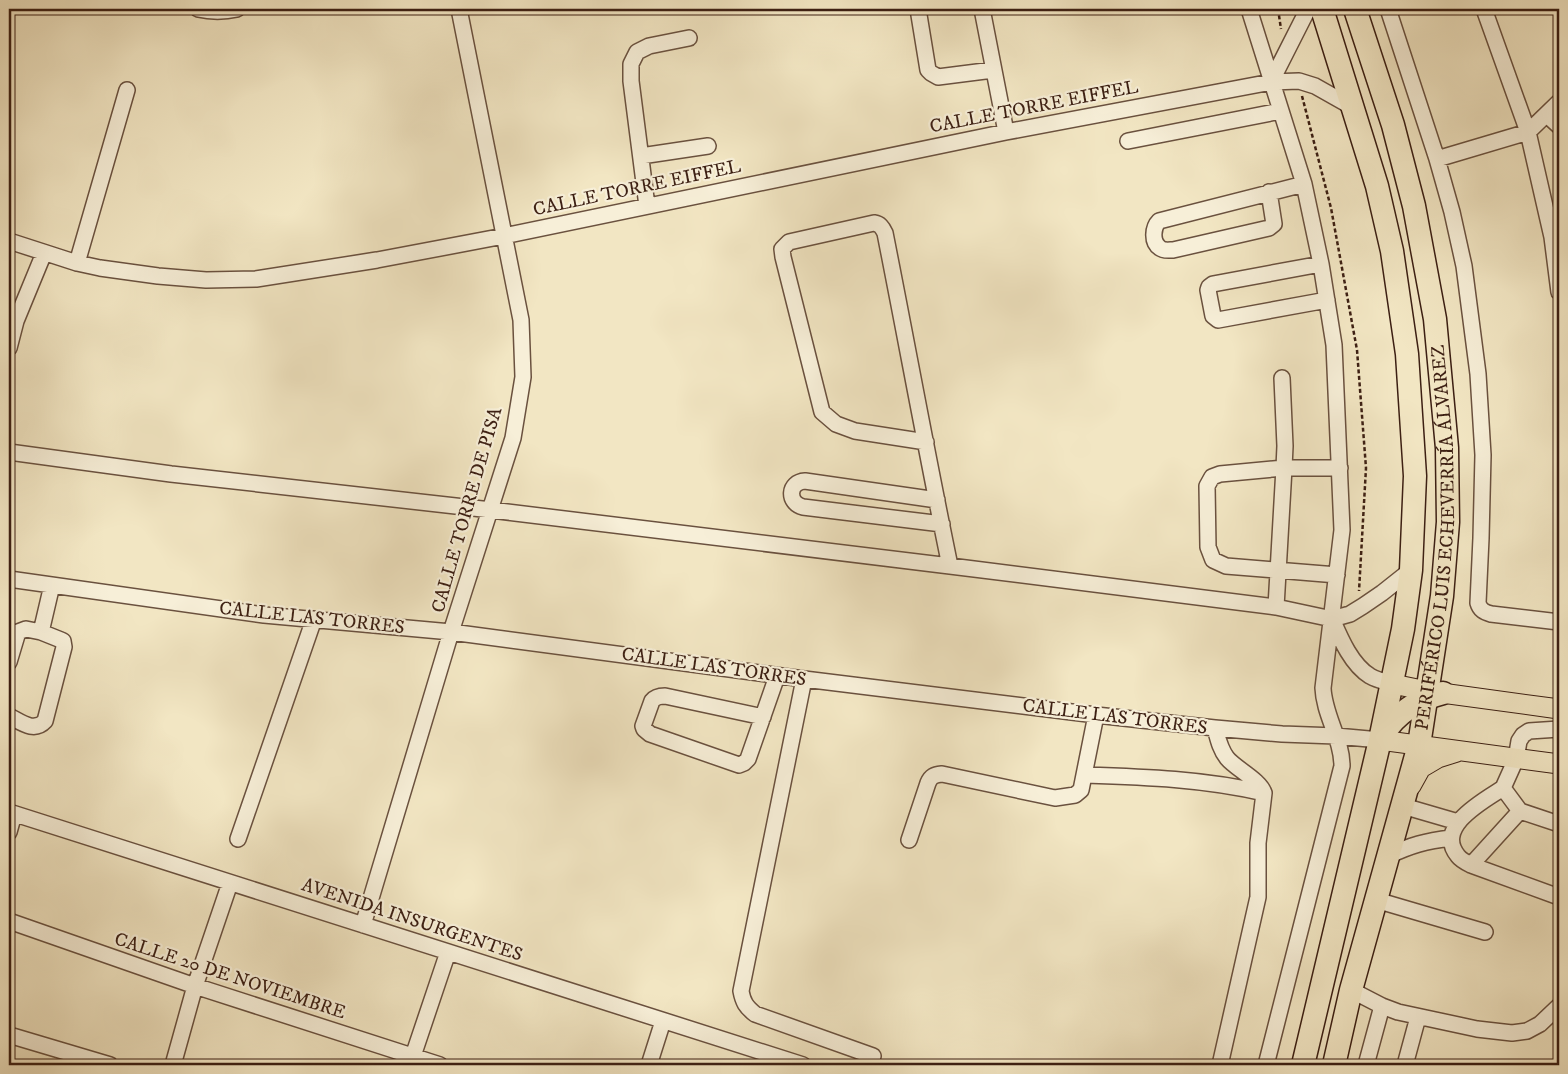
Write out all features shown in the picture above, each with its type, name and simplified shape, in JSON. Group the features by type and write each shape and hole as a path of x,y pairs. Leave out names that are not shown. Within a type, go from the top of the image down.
{"highway":[{"name":"PERIFÉRICO LUIS ECHEVERRÍA ÁLVAREZ","path":"1303,1065 1393,684 1411,570 1414,476 1406,354 1392,251 1377,186 1322,9"},
{"name":"PERIFÉRICO LUIS ECHEVERRÍA ÁLVAREZ","path":"1334,1065 1351,990 1405,800 1432,694 1448,522 1447,448 1435,320 1414,206 1405,170 1393,125 1355,9"},
{"path":"1380,740 1390,724 1401,713 1432,694"}],"main road":[{"path":"1393,684 1432,694 1559,708"},
{"name":"CALLE LAS TORRES","path":"1380,740 1559,764"},
{"path":"1405,800 1420,768 1438,758 1460,751"}],"street":[{"path":"198,9 206,11 237,9"},
{"name":"CALLE TORRE DE PISA","path":"362,925 451,632 513,438 524,377 521,320 459,9"},
{"path":"918,9 928,70 931,74 938,77 993,70"},
{"path":"982,9 1006,132"},
{"path":"1249,9 1304,184 1321,264 1334,345 1342,530 1323,688 1325,704 1340,748 1342,766 1266,1065"},
{"path":"1271,82 1308,9"},
{"path":"1388,9 1437,159 1452,212 1464,266 1478,374 1483,455 1478,595 1480,608 1484,612 1491,614 1559,622"},
{"path":"1484,9 1528,132 1552,237 1559,292"},
{"path":"647,206 631,81 632,64 637,52 649,46 689,38"},
{"name":"CALLE TORRE EIFFEL","path":"9,241 77,263 100,268 206,280 256,280 504,236 1006,132 1271,82 1299,81 1315,86 1354,108"},
{"path":"77,263 127,90"},
{"path":"1437,159 1528,132 1559,102"},
{"path":"1128,141 1281,111"},
{"path":"1547,114 1559,126"},
{"path":"641,156 708,146"},
{"path":"1269,192 1274,224 1269,228 1173,250 1160,248 1156,243 1154,231 1155,225 1159,221 1269,192 1304,184"},
{"path":"926,442 856,431 836,424 822,412 783,257 782,249 789,242 874,223 879,224 885,233 926,442 950,566"},
{"path":"9,348 16,322 44,253"},
{"path":"1321,264 1213,284 1208,290 1213,316 1218,320 1327,300"},
{"path":"1276,607 1284,468 1282,378"},
{"path":"9,452 170,474 490,510 1276,607 1332,619 1350,614 1363,606 1411,570"},
{"path":"1337,575 1278,572 1226,566 1213,560 1208,547 1207,486 1212,477 1220,474 1284,468 1340,468"},
{"path":"937,500 805,481 799,481 792,489 792,501 803,508 942,524"},
{"name":"CALLE LAS TORRES","path":"9,579 264,615 451,632 777,676 1096,715 1214,728 1380,740"},
{"path":"41,632 52,585"},
{"path":"238,839 314,619"},
{"path":"1332,619 1340,637 1363,671 1372,677 1393,684"},
{"path":"9,662 18,632 26,629 41,632 61,640 64,644 45,721 37,727 32,727 9,716"},
{"path":"763,717 659,696 652,701 643,726 650,734 739,764 744,763 748,759 763,717 777,676"},
{"path":"804,679 741,991 747,1008 755,1014 874,1056"},
{"path":"909,840 928,784 931,777 935,774 1056,798 1076,795 1081,790 1085,774 1096,715"},
{"path":"1214,728 1221,748 1228,759 1260,786 1264,793 1258,844 1258,897 1220,1065"},
{"path":"1559,729 1526,733 1520,741 1516,759 1503,788 1466,813 1458,822 1451,838 1459,857 1471,865 1559,897"},
{"path":"1085,774 1180,779 1232,786 1264,793"},
{"path":"1503,788 1520,811 1559,824"},
{"path":"1405,800 1458,822"},
{"path":"1471,865 1520,811"},
{"path":"9,832 12,813"},
{"name":"AVENIDA INSURGENTES","path":"12,813 802,1065"},
{"path":"1388,856 1410,846 1451,838"},
{"path":"173,1065 196,986 230,883"},
{"path":"1376,900 1485,932"},
{"name":"CALLE 20 DE NOVIEMBRE","path":"9,921 412,1061 440,1065"},
{"path":"412,1061 448,952"},
{"path":"1351,990 1382,1006 1418,1017 1477,1029 1512,1033 1527,1031 1540,1024 1559,1006"},
{"path":"1366,1065 1382,1006"},
{"path":"1405,1065 1418,1017"},
{"path":"649,1065 663,1021"},
{"path":"9,1035 110,1065"}]}
